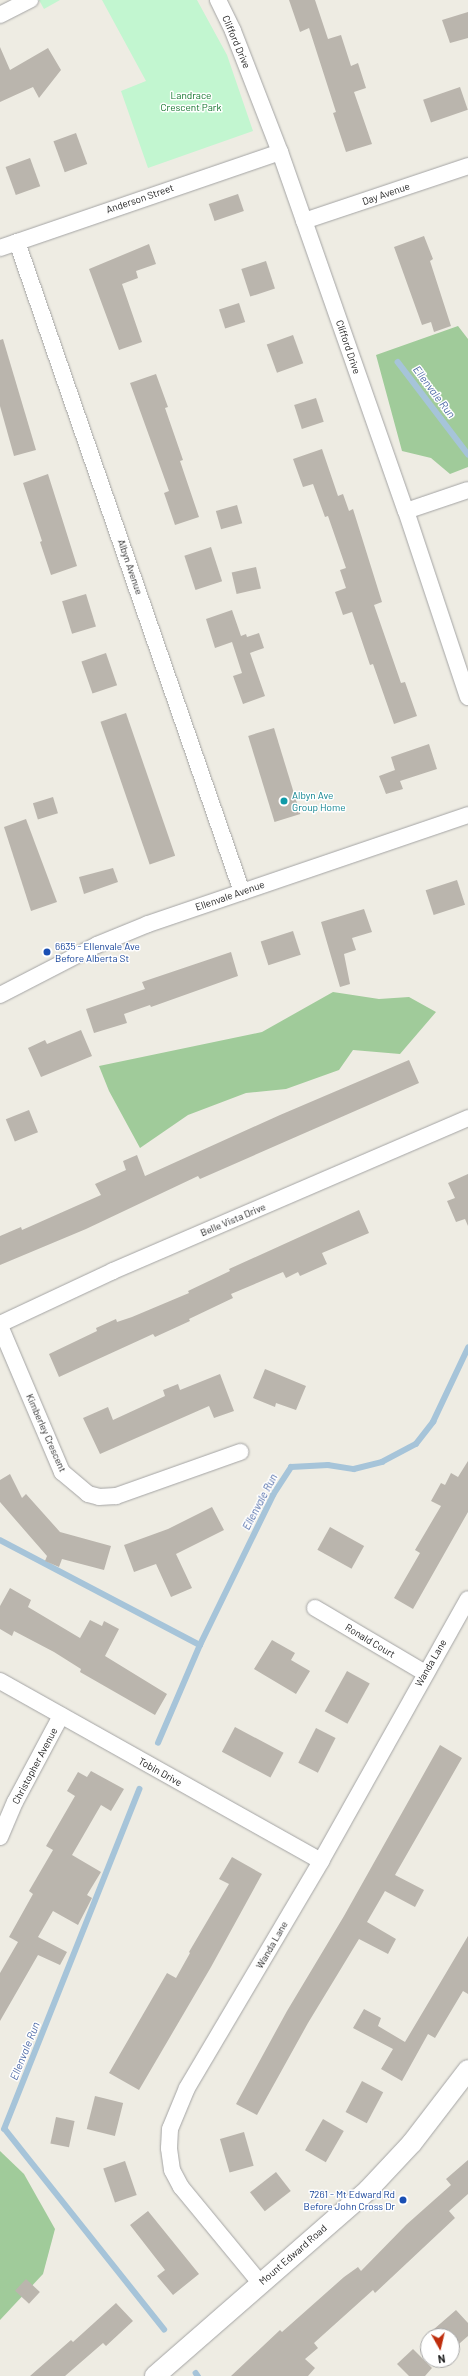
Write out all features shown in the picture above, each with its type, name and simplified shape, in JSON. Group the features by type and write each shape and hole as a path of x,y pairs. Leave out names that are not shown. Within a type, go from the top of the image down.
{"street":[{"path":"0,15 30,0"},
{"name":"Clifford Drive","path":"218,0 233,30 280,152 406,511 468,697"},
{"name":"Anderson Street","path":"0,248 280,152"},
{"name":"Day Avenue","path":"304,222 468,166"},
{"name":"Albyn Avenue","path":"17,242 242,892"},
{"path":"406,511 468,490"},
{"name":"Ellenvale Avenue","path":"0,995 97,945 148,924 468,815"},
{"name":"Belle Vista Drive","path":"0,1325 113,1271 468,1118"},
{"name":"Kimberley Crescent","path":"0,1325 62,1472 88,1494 99,1497 116,1496 240,1452"},
{"name":"Wanda Lane","path":"262,2284 181,2187 172,2170 169,2148 170,2129 187,2088 321,1861 425,1673 468,1599"},
{"name":"Ronald Court","path":"316,1608 425,1673"},
{"name":"Tobin Drive","path":"0,1681 321,1861"},
{"name":"Christopher Avenue","path":"0,1837 15,1802 61,1716"},
{"name":"Mount Edward Road","path":"155,2376 368,2190 412,2143 467,2075"}],"green space":[{"path":"39,0 60,0 44,9"},
{"name":"Landrace Crescent Park","path":"102,0 197,0 227,55 253,131 148,168 121,91 146,81"},
{"path":"458,326 468,339 468,467 450,474 431,458 402,451 376,355"},
{"path":"333,992 379,999 409,997 436,1012 400,1054 353,1050 339,1070 286,1089 246,1093 188,1115 140,1148 109,1091 99,1066 262,1032"},
{"path":"0,2151 24,2174 55,2229 43,2274 0,2320"}],"building":[{"path":"289,0 315,0 328,39 341,35 351,66 358,63 366,88 354,92 372,144 346,152 333,113 336,112 309,28 300,32"},
{"path":"468,12 468,38 450,43 442,20"},
{"path":"0,47 10,70 48,48 61,70 39,98 33,87 0,102"},
{"path":"460,87 468,110 431,122 423,100"},
{"path":"76,133 87,164 65,172 53,141"},
{"path":"30,158 40,186 16,195 6,167"},
{"path":"238,194 244,211 215,221 209,204"},
{"path":"424,236 433,259 430,261 451,326 434,332 431,322 422,325 394,247"},
{"path":"149,244 156,264 136,271 138,278 122,284 142,342 119,350 89,269"},
{"path":"266,261 275,289 250,297 241,269"},
{"path":"239,303 245,322 225,329 219,309"},
{"path":"293,335 303,363 277,373 267,345"},
{"path":"3,339 36,450 14,456 0,406 0,340"},
{"path":"156,374 168,407 165,408 183,460 180,461 199,517 175,525 164,493 169,491 130,383"},
{"path":"316,398 324,422 302,429 294,405"},
{"path":"322,449 338,496 343,494 349,511 353,509 382,602 374,605 401,683 405,682 417,716 394,724 373,664 370,665 352,612 343,615 335,592 346,588 340,570 346,568 328,516 325,517 313,484 303,487 293,459"},
{"path":"48,474 77,566 51,575 40,542 42,541 23,483"},
{"path":"237,505 242,523 221,529 216,511"},
{"path":"211,547 222,581 195,590 184,556"},
{"path":"256,567 261,588 237,594 232,573"},
{"path":"86,594 96,627 72,634 62,601"},
{"path":"232,610 241,636 246,634 247,637 259,633 264,648 250,653 265,696 243,704 233,676 242,673 232,642 215,648 206,619"},
{"path":"106,653 117,685 92,694 81,661"},
{"path":"126,713 175,856 150,865 100,722"},
{"path":"274,728 300,814 274,822 248,736"},
{"path":"429,744 437,769 400,781 403,789 386,794 379,776 395,770 391,757"},
{"path":"53,797 58,813 38,819 33,803"},
{"path":"26,819 57,902 31,911 4,827"},
{"path":"113,868 118,882 84,894 79,877"},
{"path":"457,880 465,905 434,915 426,890"},
{"path":"364,909 372,932 352,938 356,950 344,954 350,984 340,987 321,922"},
{"path":"293,931 301,955 268,965 261,942"},
{"path":"231,952 238,976 151,1007 150,1005 124,1014 127,1023 94,1033 86,1009 145,989 142,982"},
{"path":"81,1030 92,1056 41,1077 28,1048 45,1040 47,1044"},
{"path":"409,1060 419,1083 200,1179 198,1176 86,1229 0,1265 0,1236 21,1227 22,1230 101,1195 95,1184 126,1170 123,1161 137,1155 145,1176 280,1115"},
{"path":"29,1110 38,1132 15,1142 6,1119"},
{"path":"468,1174 468,1226 465,1219 456,1222 447,1201 455,1198 448,1183"},
{"path":"359,1210 369,1233 322,1253 327,1264 300,1276 298,1272 286,1278 283,1272 231,1294 233,1298 189,1319 190,1321 155,1337 153,1334 59,1377 49,1354 97,1331 96,1328 116,1319 117,1322 132,1317 189,1293 188,1291 230,1271 229,1269"},
{"path":"265,1369 306,1386 296,1410 276,1403 275,1407 253,1398"},
{"path":"220,1374 234,1411 214,1418 209,1406 100,1454 83,1418 108,1407 113,1420 165,1396 163,1390 178,1384 180,1390"},
{"path":"468,1461 468,1512 413,1609 394,1598 420,1553 415,1550 441,1506 431,1501 441,1483 445,1485 451,1473 458,1477"},
{"path":"10,1474 22,1498 26,1494 60,1532 111,1546 104,1570 62,1559 59,1567 45,1561 47,1556 0,1502 0,1480"},
{"path":"212,1507 224,1530 176,1554 192,1588 171,1597 156,1564 134,1572 124,1545 168,1529"},
{"path":"330,1527 364,1546 352,1569 317,1550"},
{"path":"10,1588 31,1600 28,1607 80,1638 90,1620 102,1626 104,1621 119,1629 105,1656 167,1694 155,1715 80,1672 81,1669 54,1652 14,1631 12,1636 0,1629 0,1606"},
{"path":"272,1640 295,1653 291,1660 310,1671 296,1694 254,1669"},
{"path":"347,1671 370,1684 347,1724 325,1711"},
{"path":"235,1727 284,1753 270,1778 222,1752"},
{"path":"316,1728 336,1738 318,1773 298,1763"},
{"path":"440,1745 462,1758 395,1875 424,1890 415,1907 385,1891 367,1922 396,1939 388,1954 359,1939 308,2023 257,2115 236,2104 287,2011 344,1916"},
{"path":"91,1771 124,1789 111,1811 101,1805 72,1855 101,1872 87,1895 92,1898 78,1925 53,1911 38,1937 67,1952 60,1965 38,1955 0,2021 0,1973 18,1942 9,1937 33,1894 29,1891 53,1850 46,1846 75,1796 67,1791 78,1772 87,1777"},
{"path":"232,1857 262,1874 211,1967 139,2090 109,2073 167,1973 176,1978 190,1953 189,1952 229,1884 219,1879"},
{"path":"468,1936 468,1994 463,1991 435,2038 428,2034 402,2081 381,2069 393,2049 353,2028 364,2009 381,2018 378,2026 405,2042"},
{"path":"362,2081 383,2092 367,2123 346,2112"},
{"path":"95,2096 123,2103 115,2136 87,2129"},
{"path":"56,2117 75,2121 69,2147 50,2143"},
{"path":"323,2119 344,2131 326,2162 305,2150"},
{"path":"244,2132 254,2166 230,2173 220,2139"},
{"path":"468,2160 468,2194 449,2211 455,2218 375,2293 373,2290 314,2343 318,2348 305,2359 315,2368 308,2376 231,2376 280,2330 282,2332 344,2277 358,2267 361,2271 406,2225 451,2185 446,2179"},
{"path":"125,2161 137,2195 115,2203 103,2168"},
{"path":"276,2172 291,2191 265,2211 250,2192"},
{"path":"148,2211 199,2274 173,2295 157,2276 165,2270 130,2225"},
{"path":"26,2279 40,2292 29,2304 15,2291"},
{"path":"116,2303 133,2321 106,2346 103,2343 65,2376 30,2376 71,2340 73,2342"},
{"path":"456,2310 468,2323 468,2336 460,2343 460,2328 435,2328"},
{"path":"413,2349 420,2356 420,2368 432,2368 425,2376 409,2376 397,2364"}],"waterway":[{"name":"Ellenvale Run","path":"398,362 468,454"},
{"name":"Ellenvale Run","path":"158,1743 200,1645 273,1495 291,1467 328,1465 354,1469 382,1462 416,1444 433,1422 468,1348"},
{"path":"0,1540 200,1645"},
{"name":"Ellenvale Run","path":"140,1789 5,2129 164,2329"}],"place":[{"name":"Albyn Ave Group Home","path":"284,801"},
{"name":"6635 - Ellenvale Ave Before Alberta St","path":"47,952"},
{"name":"7261 - Mt Edward Rd Before John Cross Dr","path":"403,2200"}]}
